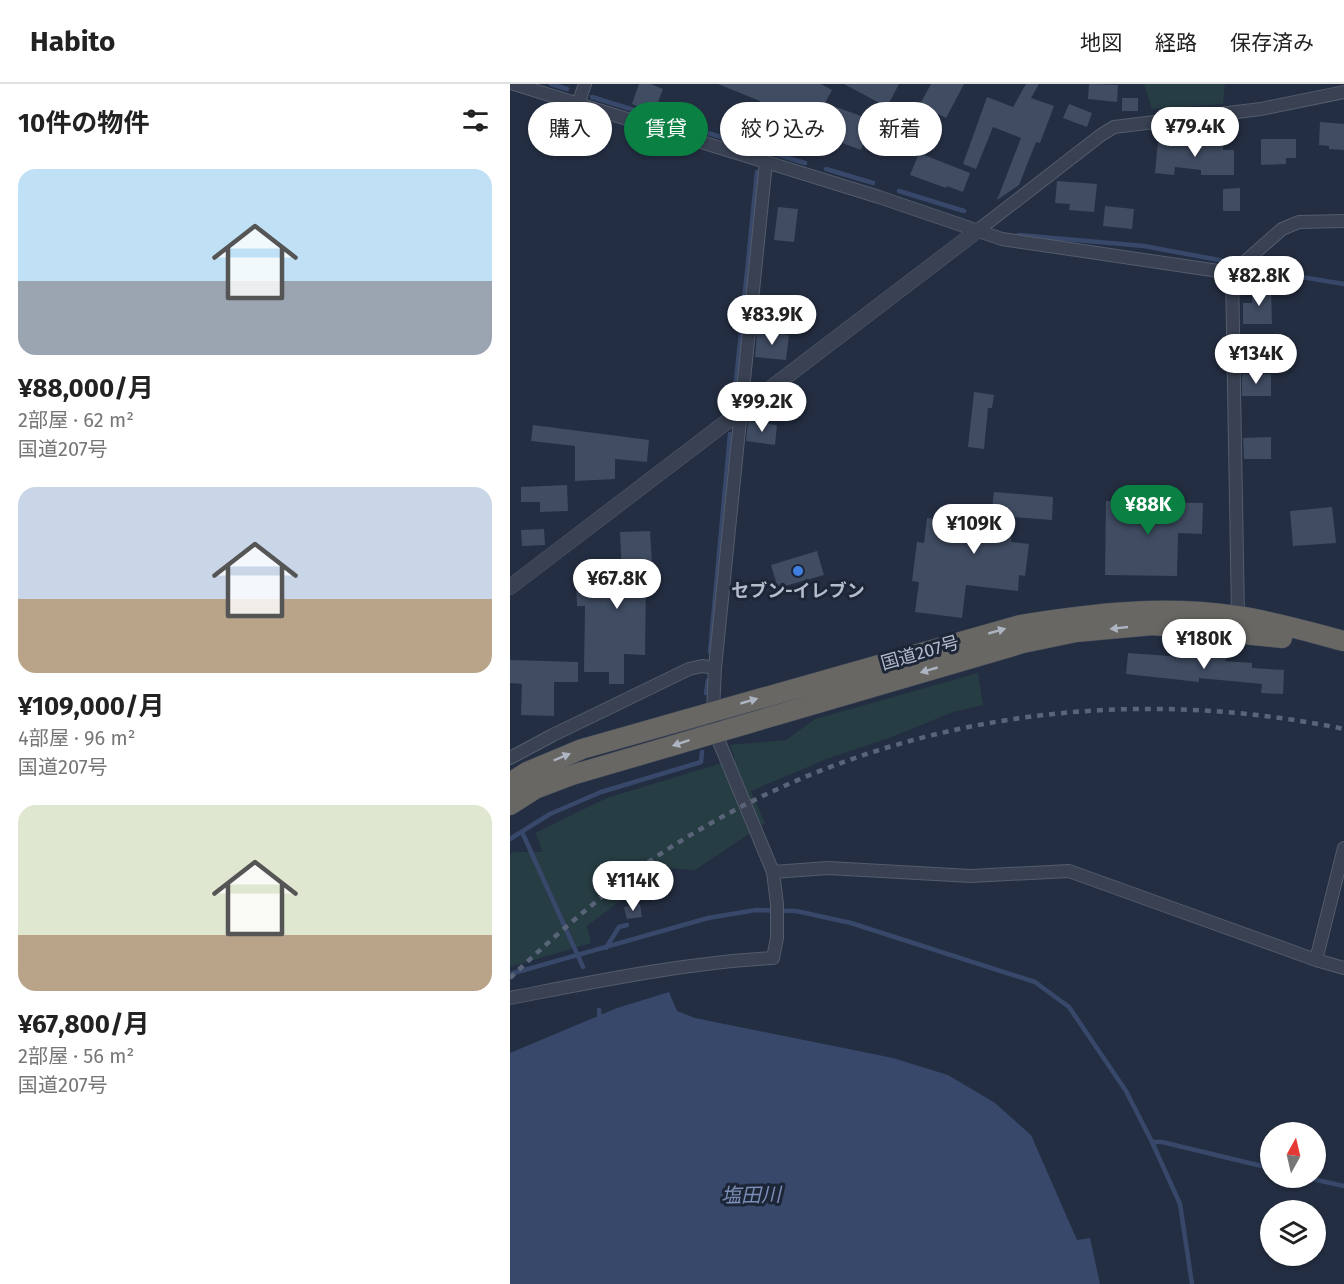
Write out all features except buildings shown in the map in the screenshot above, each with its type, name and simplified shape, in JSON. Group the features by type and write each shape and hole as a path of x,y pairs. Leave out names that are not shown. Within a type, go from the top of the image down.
{"highway":[{"name":"国道207号","path":"510,783 527,772 582,749 1020,625 1119,611 1178,610 1238,616 1344,641"},
{"name":"国道207号","path":"510,806 536,789 572,775 986,653 1076,632 1153,625 1241,632 1344,646"}],"street":[{"path":"514,84 572,102"},
{"path":"579,102 585,84"},
{"path":"510,587 1114,127 1261,109 1344,92"},
{"path":"612,114 879,197 1002,239 1232,273"},
{"path":"510,998 636,973 725,961 773,958 777,938 777,910 773,872 715,732 713,711 715,668 766,162"},
{"path":"1238,616 1232,273 1282,229 1299,222 1344,221"},
{"path":"510,758 689,669 702,666 715,668"},
{"path":"1316,960 1344,848"},
{"path":"773,872 828,868 971,876 1069,871 1344,968"}],"green space":[{"path":"1144,84 1225,84 1223,104 1152,109"},
{"path":"978,673 983,705 953,712 892,737 829,758 751,791 765,823 695,870 663,868 587,926 591,943 510,967 510,855 514,852 543,852 535,833 607,798 735,759 730,745 786,740 815,719"}],"water":[{"name":"塩田川","path":"669,992 677,1011 695,1018 893,1058 948,1075 995,1103 1031,1135 1077,1240 1090,1238 1100,1284 510,1284 510,1053 617,1008"}],"waterway":[{"path":"551,84 567,89"},
{"path":"592,97 805,163"},
{"path":"826,169 873,183"},
{"path":"734,401 757,172"},
{"path":"899,191 964,211"},
{"path":"1019,235 1144,246 1235,263"},
{"path":"1248,268 1344,284"},
{"path":"710,652 730,434"},
{"path":"706,693 708,680"},
{"path":"510,839 550,814 601,792 701,762 702,752"},
{"path":"522,832 583,967"},
{"path":"510,974 708,918 756,910 796,911 851,923 1035,982 1069,1007 1126,1091 1180,1204 1192,1284"},
{"path":"606,948 619,927 627,925"},
{"path":"599,1010 600,1022"},
{"path":"1152,1142 1162,1142 1260,1166"},
{"path":"1326,1182 1344,1186"}],"railway":[{"path":"510,978 543,947 631,874 729,813 811,775 896,745 983,724 1072,712 1163,709 1253,715 1344,729"}],"place":[{"name":"セブン-イレブン","path":"798,571"}]}
